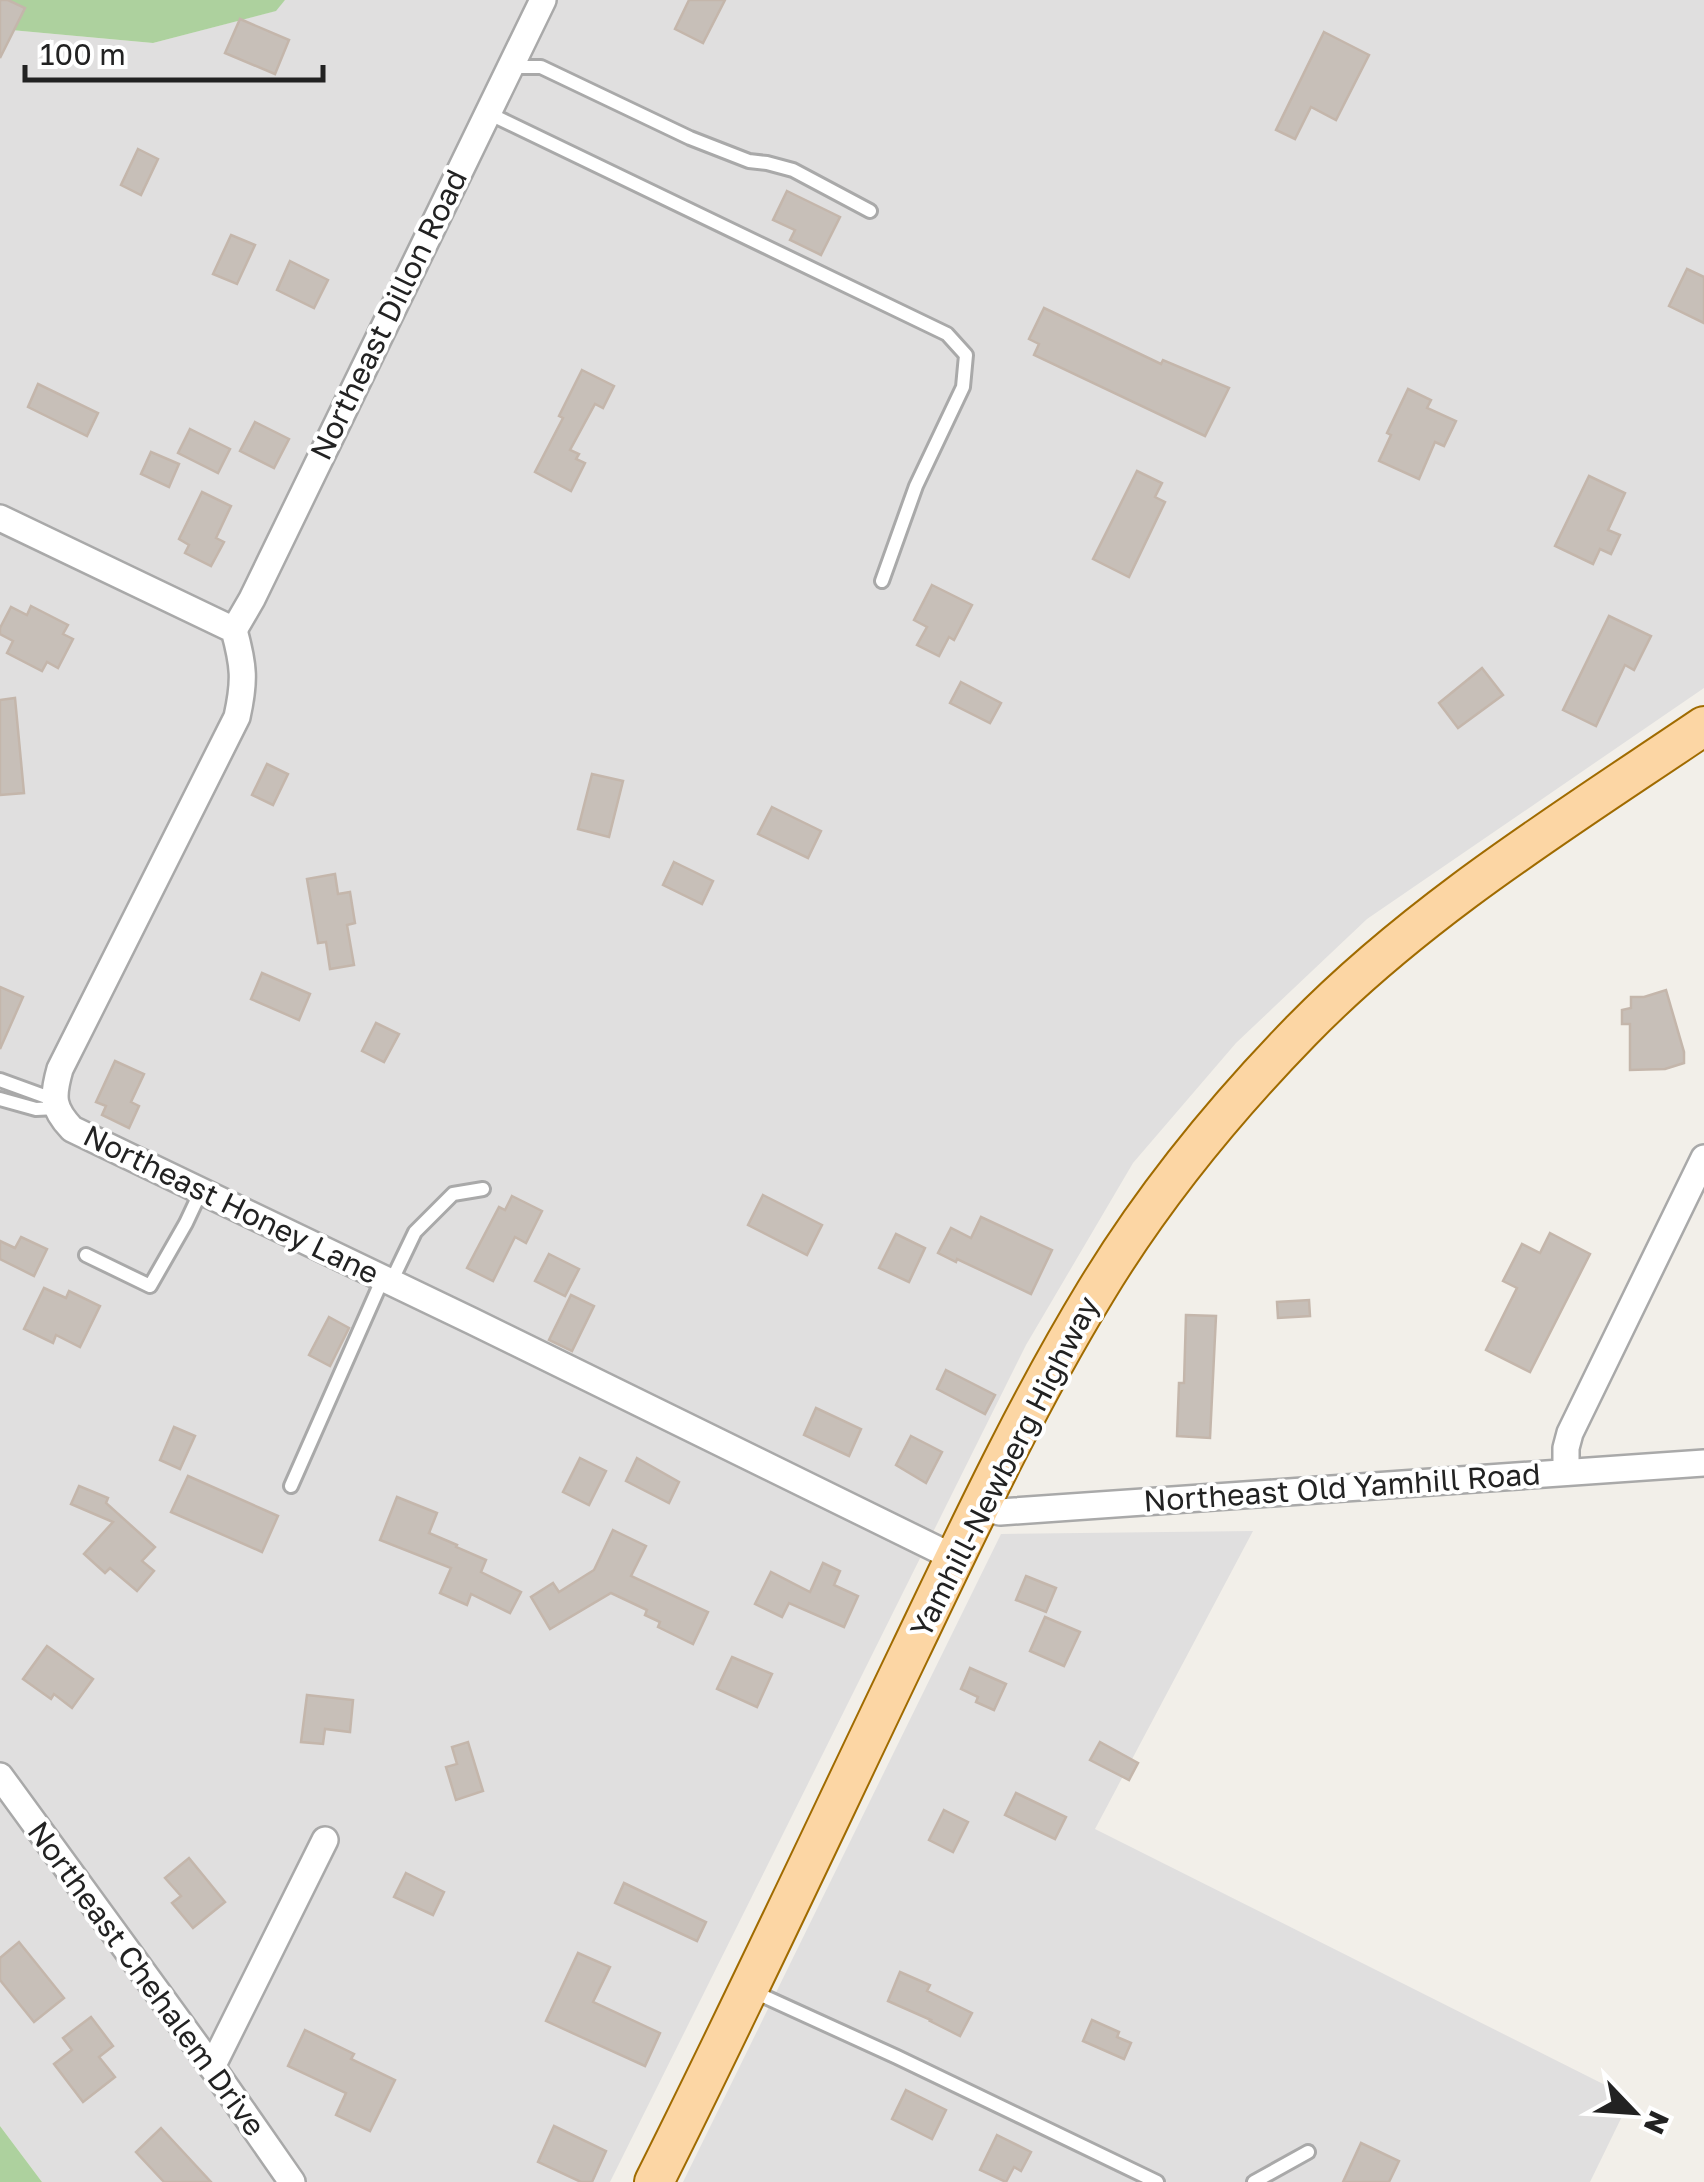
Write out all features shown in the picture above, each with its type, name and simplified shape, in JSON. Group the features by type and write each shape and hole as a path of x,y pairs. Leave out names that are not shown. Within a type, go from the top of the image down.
{"main road":[{"name":"Yamhill-Newberg Highway","path":"654,2182 980,1507 1052,1366 1149,1211 1196,1148 1302,1030 1366,970 1524,848 1704,726"}],"street":[{"name":"Northeast Dillon Road","path":"234,630 543,0"},
{"path":"0,518 234,630"},
{"name":"Northeast Honey Lane","path":"234,630 244,662 237,717 60,1070 53,1093 59,1116 72,1130 955,1558"},
{"path":"1566,1472 1570,1433 1704,1158"},
{"name":"Northeast Old Yamhill Road","path":"980,1507 1000,1512 1704,1462"},
{"name":"Northeast Chehalem Drive","path":"0,1776 292,2182"},
{"path":"212,2067 325,1840"}],"lane":[{"path":"510,67 541,67 690,138 749,162 793,170 870,210"},
{"path":"488,113 947,334 966,356 963,386 916,486 882,581"},
{"path":"0,1080 56,1104"},
{"path":"0,1099 36,1109 56,1104"},
{"path":"291,1486 387,1280 415,1232 452,1194 483,1189"},
{"path":"86,1255 150,1286 201,1191"},
{"path":"747,1990 1157,2182"},
{"path":"1254,2182 1308,2152"}],"shaded area":[{"path":"285,0 1704,0 1704,688 1367,919 1236,1043 1133,1163 1026,1345 610,2182 42,2182 0,2126 0,29 153,43 275,11"},
{"path":"1253,1531 1095,1829 1631,2098 1590,2182 683,2182 1001,1534"}],"green space":[{"path":"0,0 285,0 276,11 153,43 0,29"},
{"path":"0,2126 42,2182 0,2182"}],"building":[{"path":"0,0 25,8 0,58"},
{"path":"689,0 725,0 703,43 675,29"},
{"path":"240,19 289,40 275,74 225,53"},
{"path":"1324,32 1369,55 1336,120 1311,107 1295,139 1276,130"},
{"path":"138,149 158,159 141,195 121,185"},
{"path":"787,191 840,217 821,255 790,240 795,230 773,220"},
{"path":"231,235 255,245 237,284 213,274"},
{"path":"290,261 328,280 314,308 277,290"},
{"path":"1687,269 1704,277 1704,323 1669,306"},
{"path":"1044,308 1161,364 1163,360 1229,388 1205,436 1034,355 1039,344 1029,339"},
{"path":"582,370 614,386 603,408 595,404 570,450 585,463 571,491 535,472"},
{"path":"38,384 98,413 87,436 28,407"},
{"path":"1408,389 1431,400 1427,408 1456,421 1444,446 1435,442 1419,479 1379,461 1391,435 1387,433"},
{"path":"255,422 289,439 274,468 240,451"},
{"path":"190,429 230,449 218,473 178,453"},
{"path":"151,452 179,464 169,487 141,474"},
{"path":"1137,471 1162,483 1155,497 1165,502 1129,577 1093,559"},
{"path":"1589,476 1625,493 1608,530 1620,535 1611,554 1600,549 1593,564 1555,546"},
{"path":"202,492 231,506 216,538 224,542 211,566 185,553 189,545 179,539"},
{"path":"932,585 972,605 954,640 949,637 939,656 917,645 927,627 914,620"},
{"path":"31,606 68,625 63,634 73,639 58,668 47,662 42,671 7,653 13,641 0,634 0,628 11,607 27,615"},
{"path":"1609,616 1651,636 1634,670 1625,665 1596,726 1563,710"},
{"path":"1482,668 1503,695 1458,728 1439,703"},
{"path":"961,682 1001,703 990,723 950,703"},
{"path":"15,698 24,793 0,795 0,700"},
{"path":"267,764 288,774 273,805 252,795"},
{"path":"592,774 623,781 609,837 578,829"},
{"path":"772,807 821,831 808,858 758,834"},
{"path":"674,862 713,881 702,904 663,885"},
{"path":"335,874 338,894 350,892 355,923 347,925 354,965 330,969 326,942 318,943 307,879"},
{"path":"262,973 310,994 299,1020 251,999"},
{"path":"0,987 23,997 0,1049"},
{"path":"1666,990 1684,1063 1665,1069 1630,1070 1630,1024 1622,1024 1622,1010 1631,1008 1631,997"},
{"path":"376,1023 399,1034 384,1062 362,1051"},
{"path":"115,1061 144,1074 131,1102 139,1106 129,1128 102,1115 106,1106 96,1102"},
{"path":"763,1195 822,1225 807,1255 748,1225"},
{"path":"512,1196 542,1211 526,1243 515,1237 493,1281 467,1268 499,1207 505,1210"},
{"path":"981,1217 1052,1250 1031,1294 938,1253 951,1228 971,1238"},
{"path":"1550,1233 1590,1254 1530,1372 1486,1350 1517,1288 1503,1281 1522,1244 1540,1253"},
{"path":"896,1234 925,1248 909,1282 879,1268"},
{"path":"21,1237 47,1249 34,1276 0,1259 0,1241 15,1248"},
{"path":"549,1254 579,1269 565,1296 535,1281"},
{"path":"44,1288 66,1298 69,1291 100,1306 80,1347 56,1335 53,1343 24,1329"},
{"path":"571,1295 594,1306 572,1351 549,1340"},
{"path":"1309,1300 1310,1316 1278,1318 1277,1302"},
{"path":"1186,1315 1216,1316 1210,1438 1177,1436 1179,1383 1184,1383"},
{"path":"329,1317 349,1328 330,1366 309,1355"},
{"path":"946,1370 995,1395 985,1414 937,1389"},
{"path":"816,1408 861,1429 849,1456 804,1435"},
{"path":"174,1427 195,1436 180,1469 160,1460"},
{"path":"911,1436 942,1452 926,1483 896,1465"},
{"path":"580,1458 606,1471 589,1505 563,1492"},
{"path":"637,1458 679,1482 669,1503 626,1481"},
{"path":"188,1476 278,1516 262,1552 171,1512"},
{"path":"79,1486 108,1498 106,1503 155,1547 142,1561 154,1571 137,1591 110,1568 105,1573 84,1554 113,1522 71,1504"},
{"path":"397,1497 437,1513 429,1533 486,1560 481,1572 521,1592 510,1613 471,1594 467,1605 440,1593 451,1568 380,1540"},
{"path":"613,1530 646,1546 631,1576 708,1612 693,1644 658,1627 660,1622 645,1615 647,1610 611,1593 550,1629 531,1597 553,1583 559,1592 594,1570"},
{"path":"823,1563 840,1571 834,1585 858,1596 844,1627 789,1603 782,1617 755,1604 771,1572 810,1592"},
{"path":"1026,1576 1056,1588 1046,1612 1016,1600"},
{"path":"1045,1617 1080,1632 1064,1666 1030,1651"},
{"path":"47,1646 93,1679 72,1708 23,1679"},
{"path":"732,1657 772,1674 757,1707 717,1689"},
{"path":"970,1668 1006,1684 994,1710 961,1689"},
{"path":"307,1695 353,1700 350,1732 325,1729 323,1744 301,1742"},
{"path":"468,1742 483,1791 456,1800 446,1767 457,1764 452,1747"},
{"path":"1100,1742 1138,1763 1129,1780 1090,1760"},
{"path":"1016,1793 1066,1817 1055,1839 1005,1815"},
{"path":"944,1810 968,1822 953,1852 929,1840"},
{"path":"189,1858 225,1902 193,1928 172,1903 181,1896 165,1878"},
{"path":"406,1873 444,1892 433,1915 394,1897"},
{"path":"624,1883 706,1922 697,1941 615,1903"},
{"path":"19,1942 64,1998 34,2022 0,1980 0,1958"},
{"path":"578,1953 610,1967 593,2002 660,2033 645,2066 546,2021"},
{"path":"900,1972 930,1985 927,1991 972,2013 960,2036 888,2001"},
{"path":"91,2017 113,2046 99,2057 115,2077 83,2102 54,2064 72,2050 63,2038"},
{"path":"1092,2020 1119,2032 1117,2037 1131,2043 1124,2059 1083,2041"},
{"path":"305,2030 354,2054 351,2059 395,2080 370,2131 336,2115 346,2093 288,2066"},
{"path":"906,2090 946,2110 932,2139 892,2119"},
{"path":"554,2126 606,2151 592,2182 581,2182 538,2162"},
{"path":"161,2128 211,2182 164,2182 136,2152"},
{"path":"997,2135 1031,2152 1021,2171 1014,2167 1006,2182 980,2170"},
{"path":"1361,2143 1399,2161 1389,2182 1343,2182"}]}
